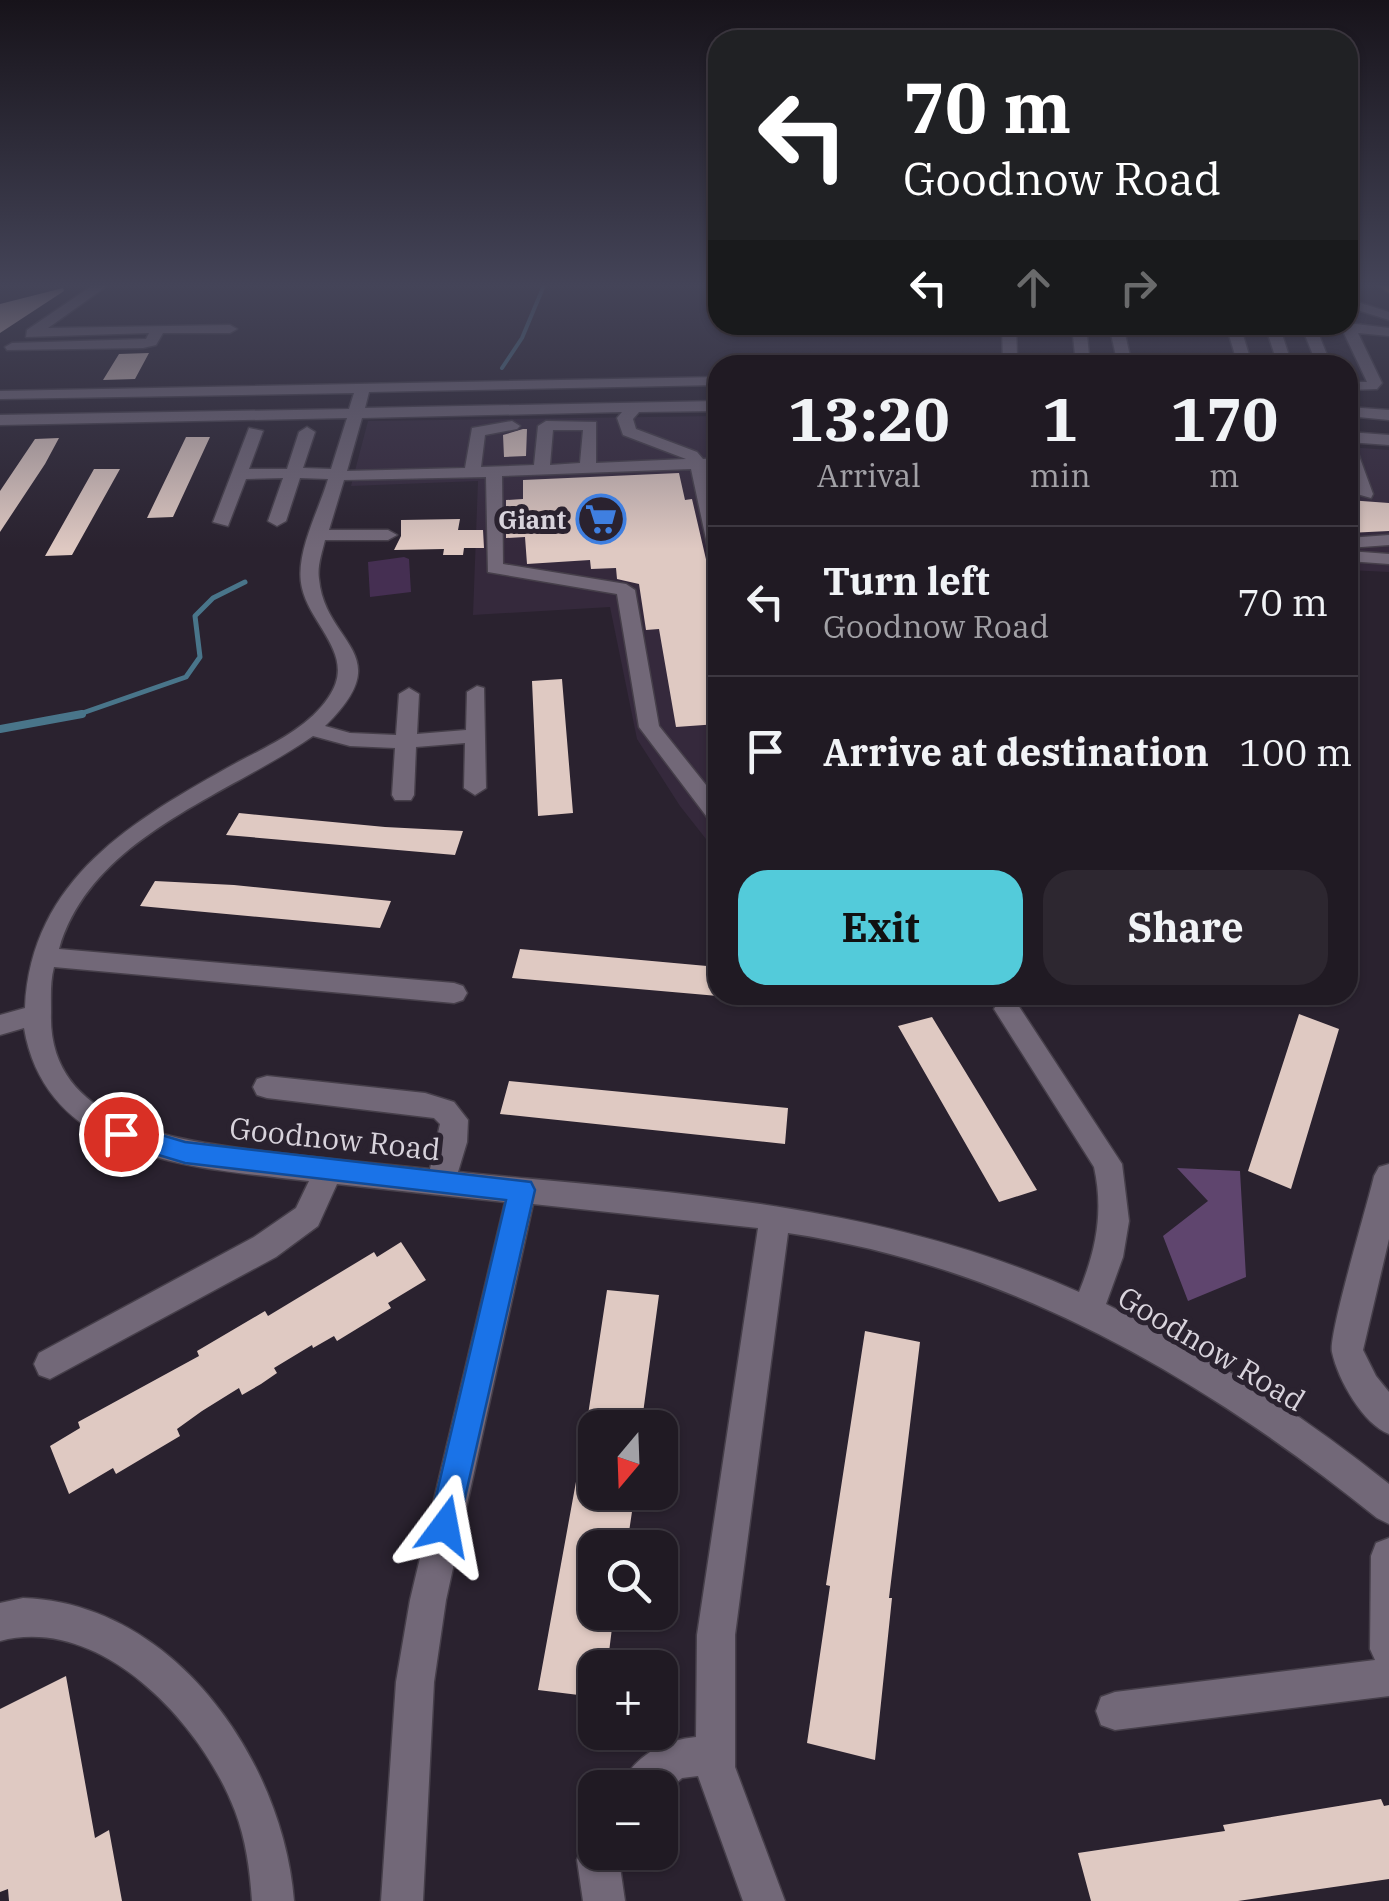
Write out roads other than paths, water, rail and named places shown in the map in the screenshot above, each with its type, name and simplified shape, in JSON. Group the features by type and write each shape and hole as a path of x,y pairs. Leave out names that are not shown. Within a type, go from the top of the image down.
{"street":[{"path":"1358,386 1372,386 1369,372"},
{"path":"1,422 708,381"},
{"path":"634,383 635,408 625,418 624,426 634,436 691,455 706,475"},
{"path":"0,396 708,406"},
{"name":"Goodnow Road","path":"359,401 309,576 312,595 346,652 349,676 342,692 310,728 126,839 94,867 65,906 45,957 36,1014 39,1046 54,1078 78,1108 102,1127 185,1152 775,1216 908,1244 1035,1287 1155,1345 1247,1403 1389,1506"},
{"path":"1358,413 1389,415"},
{"path":"472,475 478,431 484,427 591,425 588,469"},
{"path":"541,472 546,426"},
{"path":"222,522 255,431"},
{"path":"277,521 307,432"},
{"path":"1358,445 1389,440"},
{"path":"1358,449 1389,456"},
{"path":"239,474 472,475 588,469 706,475"},
{"path":"494,474 494,568 626,590 650,726 708,803"},
{"path":"1358,494 1389,496"},
{"path":"320,535 388,535"},
{"path":"1358,542 1389,540"},
{"path":"1358,557 1389,559"},
{"path":"475,788 477,692"},
{"path":"403,796 409,694"},
{"path":"310,728 347,740 477,736"},
{"path":"45,957 454,994"},
{"path":"1007,1009 1108,1164 1116,1193 1116,1222 1107,1265 1086,1311"},
{"path":"0,1026 36,1014"},
{"path":"267,1087 425,1104 444,1110 454,1120 453,1142 440,1182"},
{"path":"50,1364 265,1247 307,1217 328,1170"},
{"path":"1389,1176 1381,1240 1347,1350 1364,1387 1389,1418"},
{"path":"402,1901 414,1682 428,1600 522,1190"},
{"path":"764,1901 721,1788 716,1754 716,1635 775,1216"},
{"path":"1389,1556 1389,1649"},
{"path":"0,1622 15,1615 64,1619 120,1644 185,1698 241,1779 271,1859 272,1901"},
{"path":"1115,1711 1389,1677"},
{"path":"660,1770 672,1759 716,1754"},
{"path":"599,1870 604,1901"}],"waterway":[{"path":"77,715 186,677 200,657 195,616 213,598 245,582"},
{"path":"77,715 82,714"},
{"path":"0,729 77,715"}],"place":[{"name":"Giant","path":"601,519"}]}
